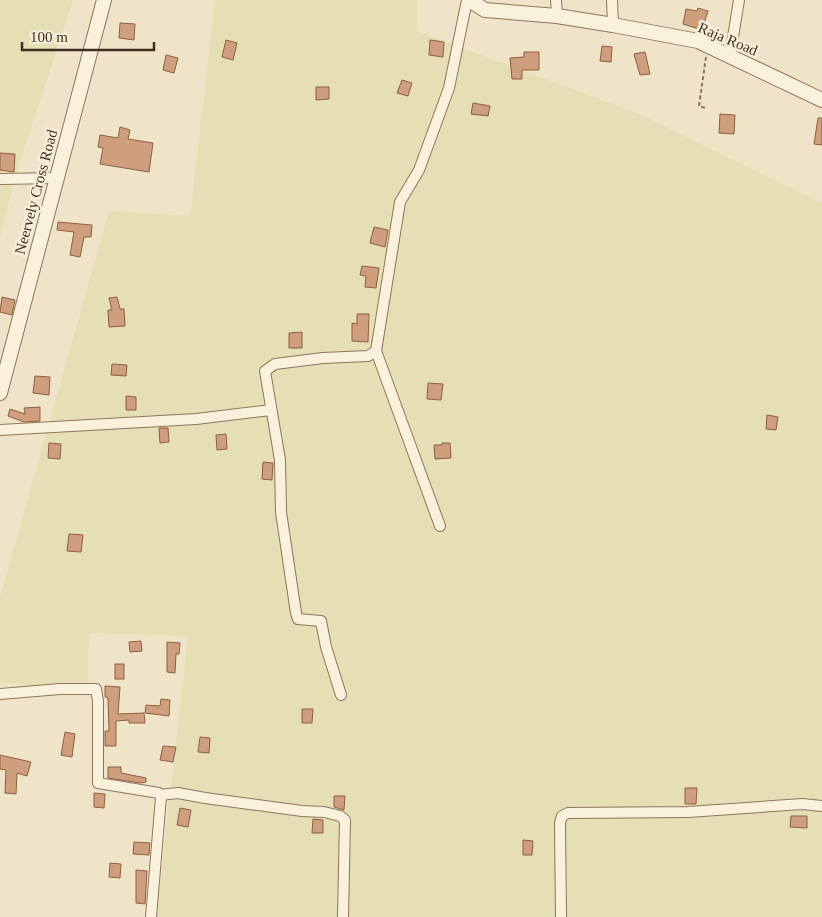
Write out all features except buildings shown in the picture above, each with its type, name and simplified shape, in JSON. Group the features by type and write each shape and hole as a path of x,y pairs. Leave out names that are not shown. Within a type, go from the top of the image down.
{"street":[{"name":"Neervely Cross Road","path":"0,393 104,0"},
{"path":"440,526 376,351 400,202 419,170 449,88 468,0"},
{"name":"Raja Road","path":"468,0 485,10 557,16 698,41 822,100"},
{"path":"556,0 557,16"},
{"path":"612,0 612,25"},
{"path":"730,56 739,0"},
{"path":"0,179 56,178"},
{"path":"341,695 326,647 321,621 298,619 296,613 281,512 280,460 265,372 275,364 323,358 368,356 376,351"},
{"path":"0,430 196,419 271,410"},
{"path":"0,694 60,689 96,689 98,701 98,783 160,795 178,793 302,811 324,812 340,816 345,820 343,917"},
{"path":"151,917 160,795"},
{"path":"561,917 560,823 562,816 568,813 688,812 802,804 822,806"}],"path":[{"path":"705,108 699,106 707,45"}],"shaded area":[{"path":"0,0 73,0 20,162 0,236"},
{"path":"215,0 417,0 417,31 637,113 822,203 822,917 156,917 188,636 89,633 88,692 0,682 0,597 109,211 190,216"}]}
